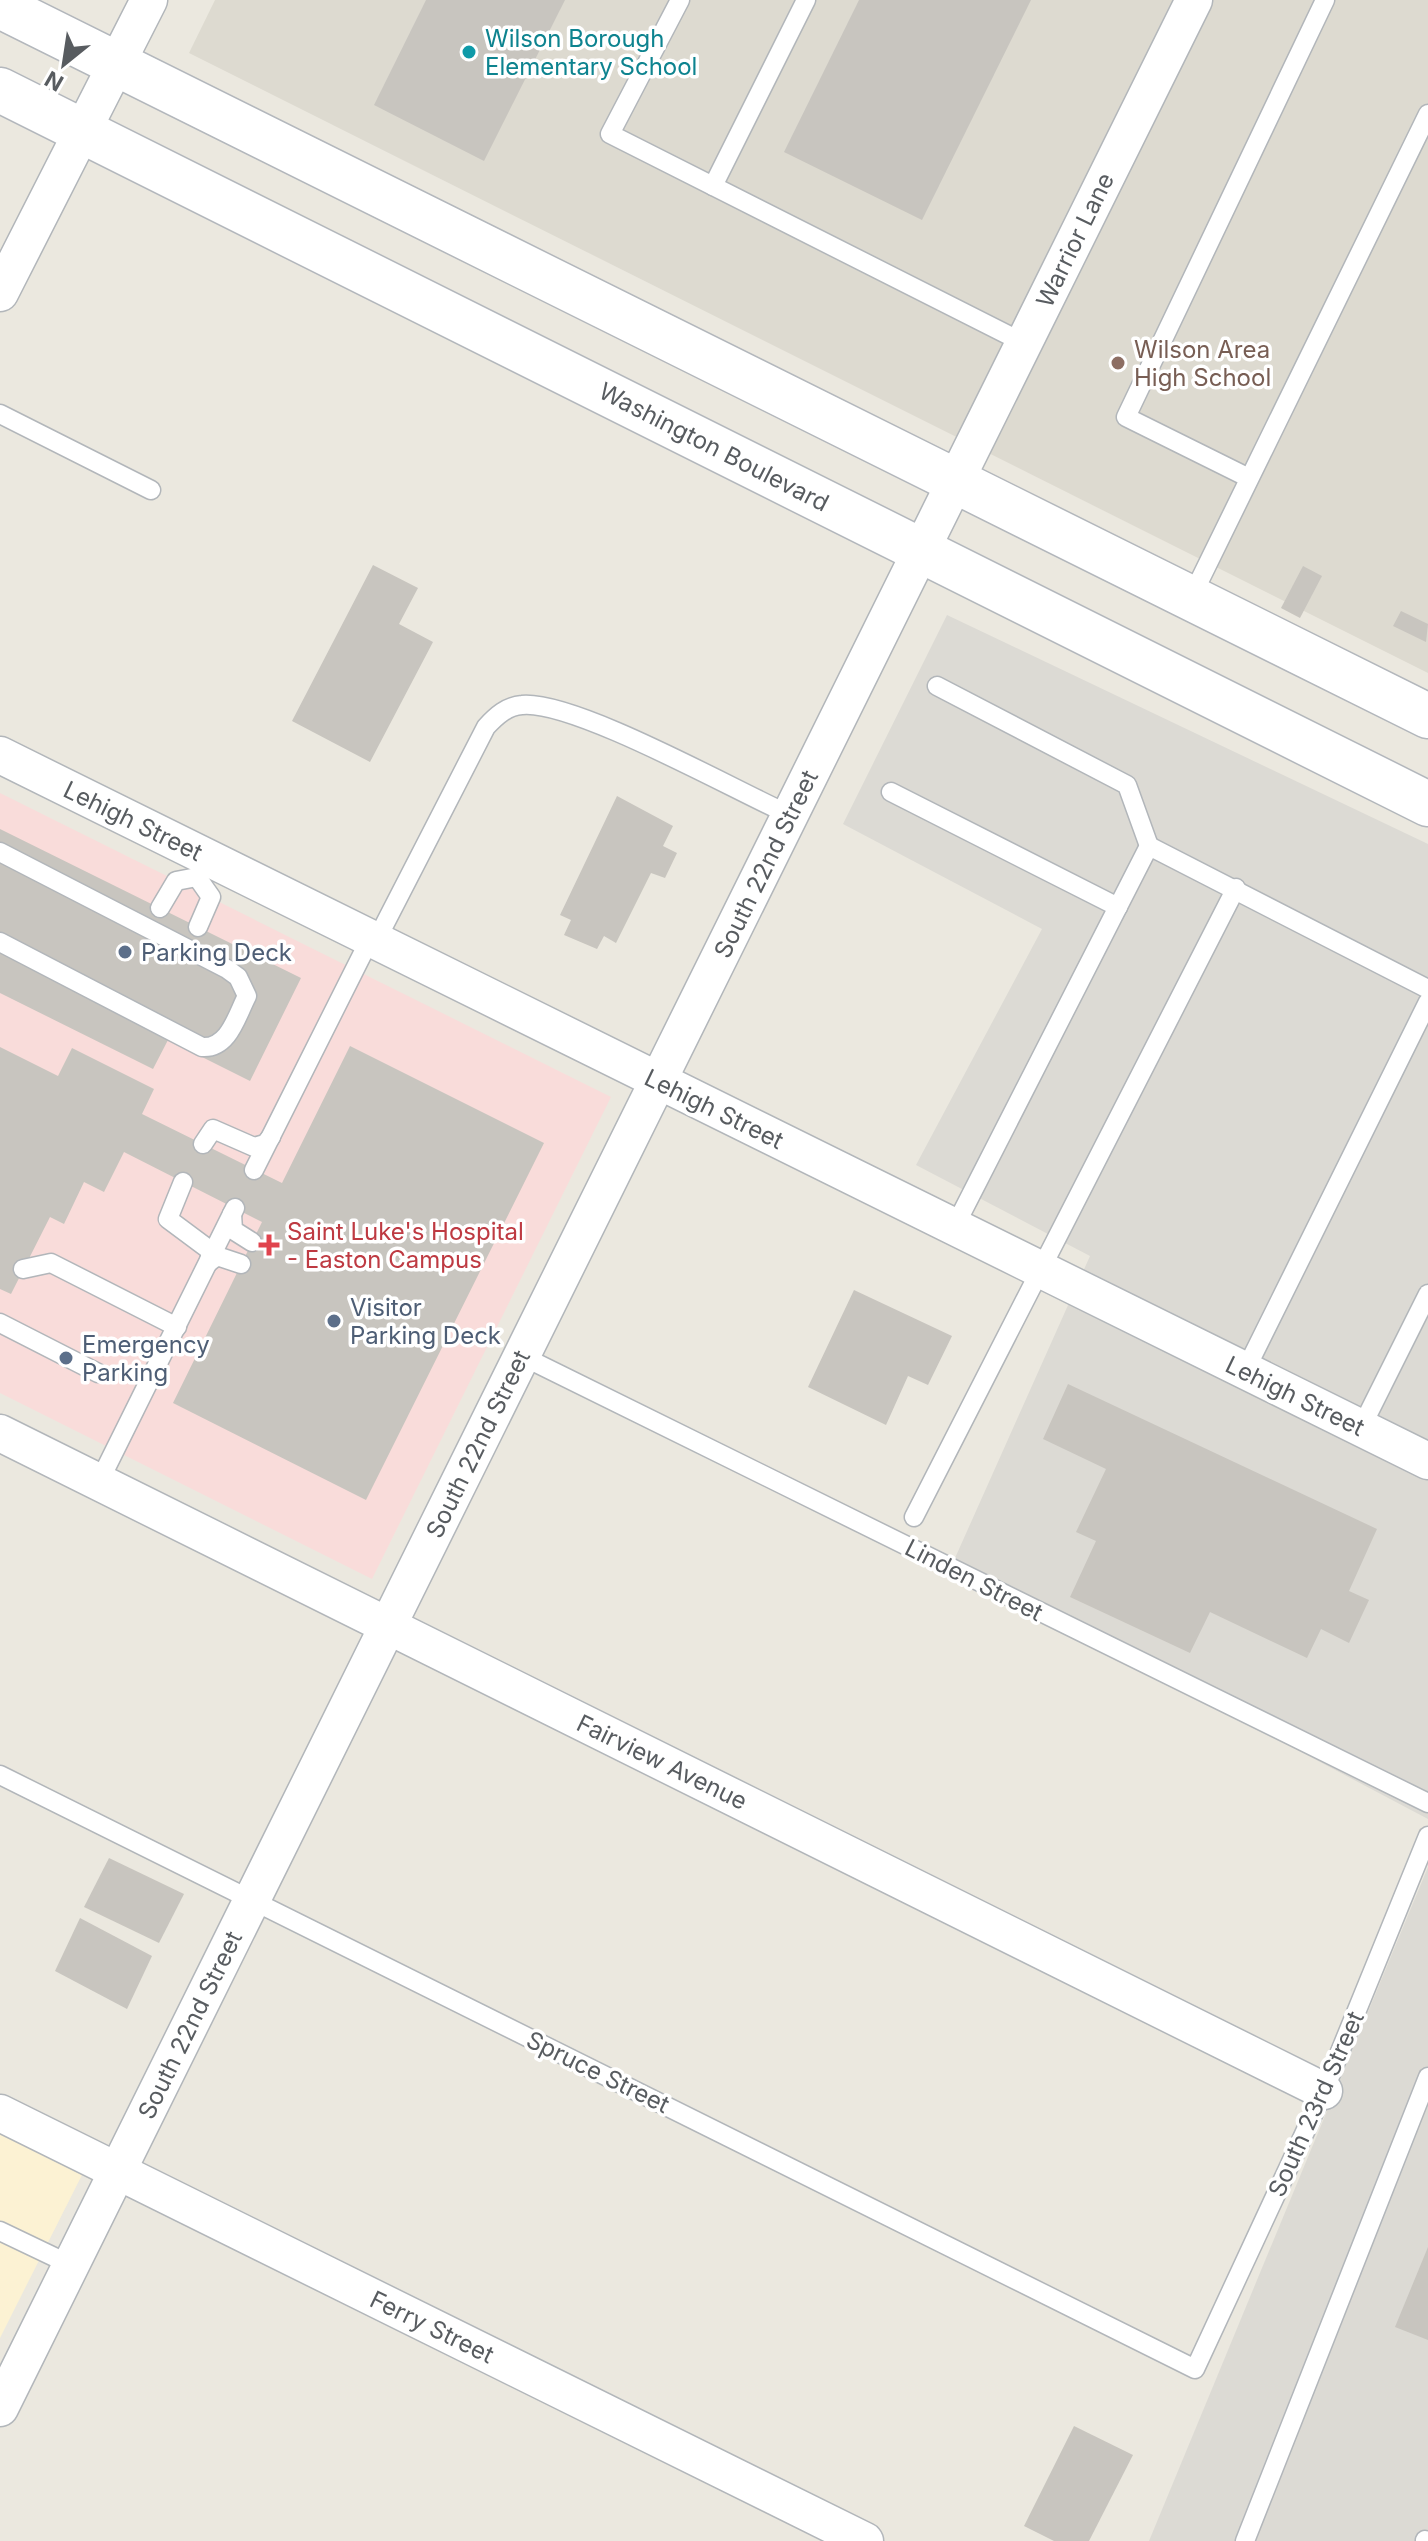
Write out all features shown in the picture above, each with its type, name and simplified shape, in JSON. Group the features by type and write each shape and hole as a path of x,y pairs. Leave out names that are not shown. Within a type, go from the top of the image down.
{"street":[{"path":"0,293 149,0"},
{"name":"Warrior Lane","path":"955,481 1194,0"},
{"path":"0,6 1428,716"},
{"name":"Washington Boulevard","path":"0,90 1428,804"},
{"name":"South 22nd Street","path":"0,2408 955,481"},
{"name":"Lehigh Street","path":"0,755 202,868 373,940 1428,1461"},
{"name":"Fairview Avenue","path":"0,1433 1324,2091"},
{"name":"Ferry Street","path":"0,2113 865,2541"}],"lane":[{"path":"680,0 610,134 1024,343"},
{"path":"713,186 806,0"},
{"path":"1249,478 1126,417 1325,0"},
{"path":"1191,598 1428,114"},
{"path":"0,414 151,490"},
{"path":"937,686 1127,785 1149,846 1428,989"},
{"path":"254,1170 486,727 499,713 520,705 574,714 790,815"},
{"path":"891,792 1118,907"},
{"path":"954,1228 1149,846"},
{"path":"0,852 227,969 238,977 247,996 228,1034 220,1043 202,1047 0,942"},
{"path":"160,908 176,881 202,868 211,897 198,927"},
{"path":"914,1517 1236,888"},
{"path":"1245,1371 1428,1002"},
{"path":"203,1144 213,1129 254,1147 265,1144 273,1135"},
{"path":"183,1182 168,1219 204,1242 211,1251 209,1262"},
{"path":"99,1482 234,1211 233,1230 252,1242"},
{"path":"209,1262 217,1256 241,1264"},
{"path":"23,1269 51,1263 177,1327"},
{"path":"1361,1428 1428,1294"},
{"path":"0,1323 98,1373"},
{"name":"Linden Street","path":"522,1356 1428,1803"},
{"name":"Spruce Street","path":"0,1775 1195,2369"},
{"name":"South 23rd Street","path":"1195,2369 1324,2091 1428,1836"},
{"path":"1245,2541 1428,2077"},
{"path":"0,2231 71,2265"}],"shaded area":[{"name":"Wilson Area High School","path":"215,0 1428,0 1428,673 189,53"},
{"path":"947,615 1428,844 1428,1819 951,1567 1090,1256 916,1165 1042,929 843,824"},
{"name":"Saint Luke's Hospital - Easton Campus","path":"0,793 611,1097 372,1579 0,1393"},
{"path":"1428,1867 1428,2541 1149,2541"},
{"path":"0,2101 95,2149 0,2338"}],"building":[{"name":"Wilson Borough Elementary School","path":"426,0 565,0 484,161 374,105"},
{"path":"859,0 1031,0 922,220 784,152"},
{"path":"373,565 418,588 399,624 433,642 370,762 292,721"},
{"path":"1303,566 1322,576 1300,618 1281,608"},
{"path":"1401,611 1428,624 1426,642 1393,626"},
{"path":"617,796 673,826 663,846 677,853 665,878 651,873 616,943 604,936 597,949 564,935 571,920 560,915"},
{"name":"Parking Deck","path":"0,829 301,978 250,1081 168,1040 153,1069 0,993"},
{"name":"Visitor Parking Deck","path":"350,1046 544,1143 366,1500 173,1403 262,1222 124,1152 104,1192 84,1182 64,1224 50,1217 11,1294 0,1289 0,1047 58,1076 72,1048 154,1089 142,1114 282,1183"},
{"path":"854,1290 952,1336 928,1385 908,1376 886,1425 808,1387"},
{"path":"1068,1384 1377,1529 1349,1591 1369,1600 1349,1643 1321,1629 1307,1658 1210,1612 1190,1653 1070,1597 1096,1541 1076,1532 1106,1469 1043,1439"},
{"path":"109,1858 184,1894 159,1943 84,1907"},
{"path":"80,1918 152,1956 127,2009 55,1971"},
{"path":"1428,2247 1428,2340 1395,2327"},
{"path":"1074,2426 1133,2455 1089,2541 1054,2541 1024,2526"}],"place":[{"name":"Wilson Borough Elementary School","path":"469,52"},
{"name":"Wilson Area High School","path":"1118,363"},
{"name":"Parking Deck","path":"125,952"},
{"name":"Saint Luke's Hospital - Easton Campus","path":"269,1245"},
{"name":"Visitor Parking Deck","path":"334,1321"},
{"name":"Emergency Parking","path":"66,1358"}]}
